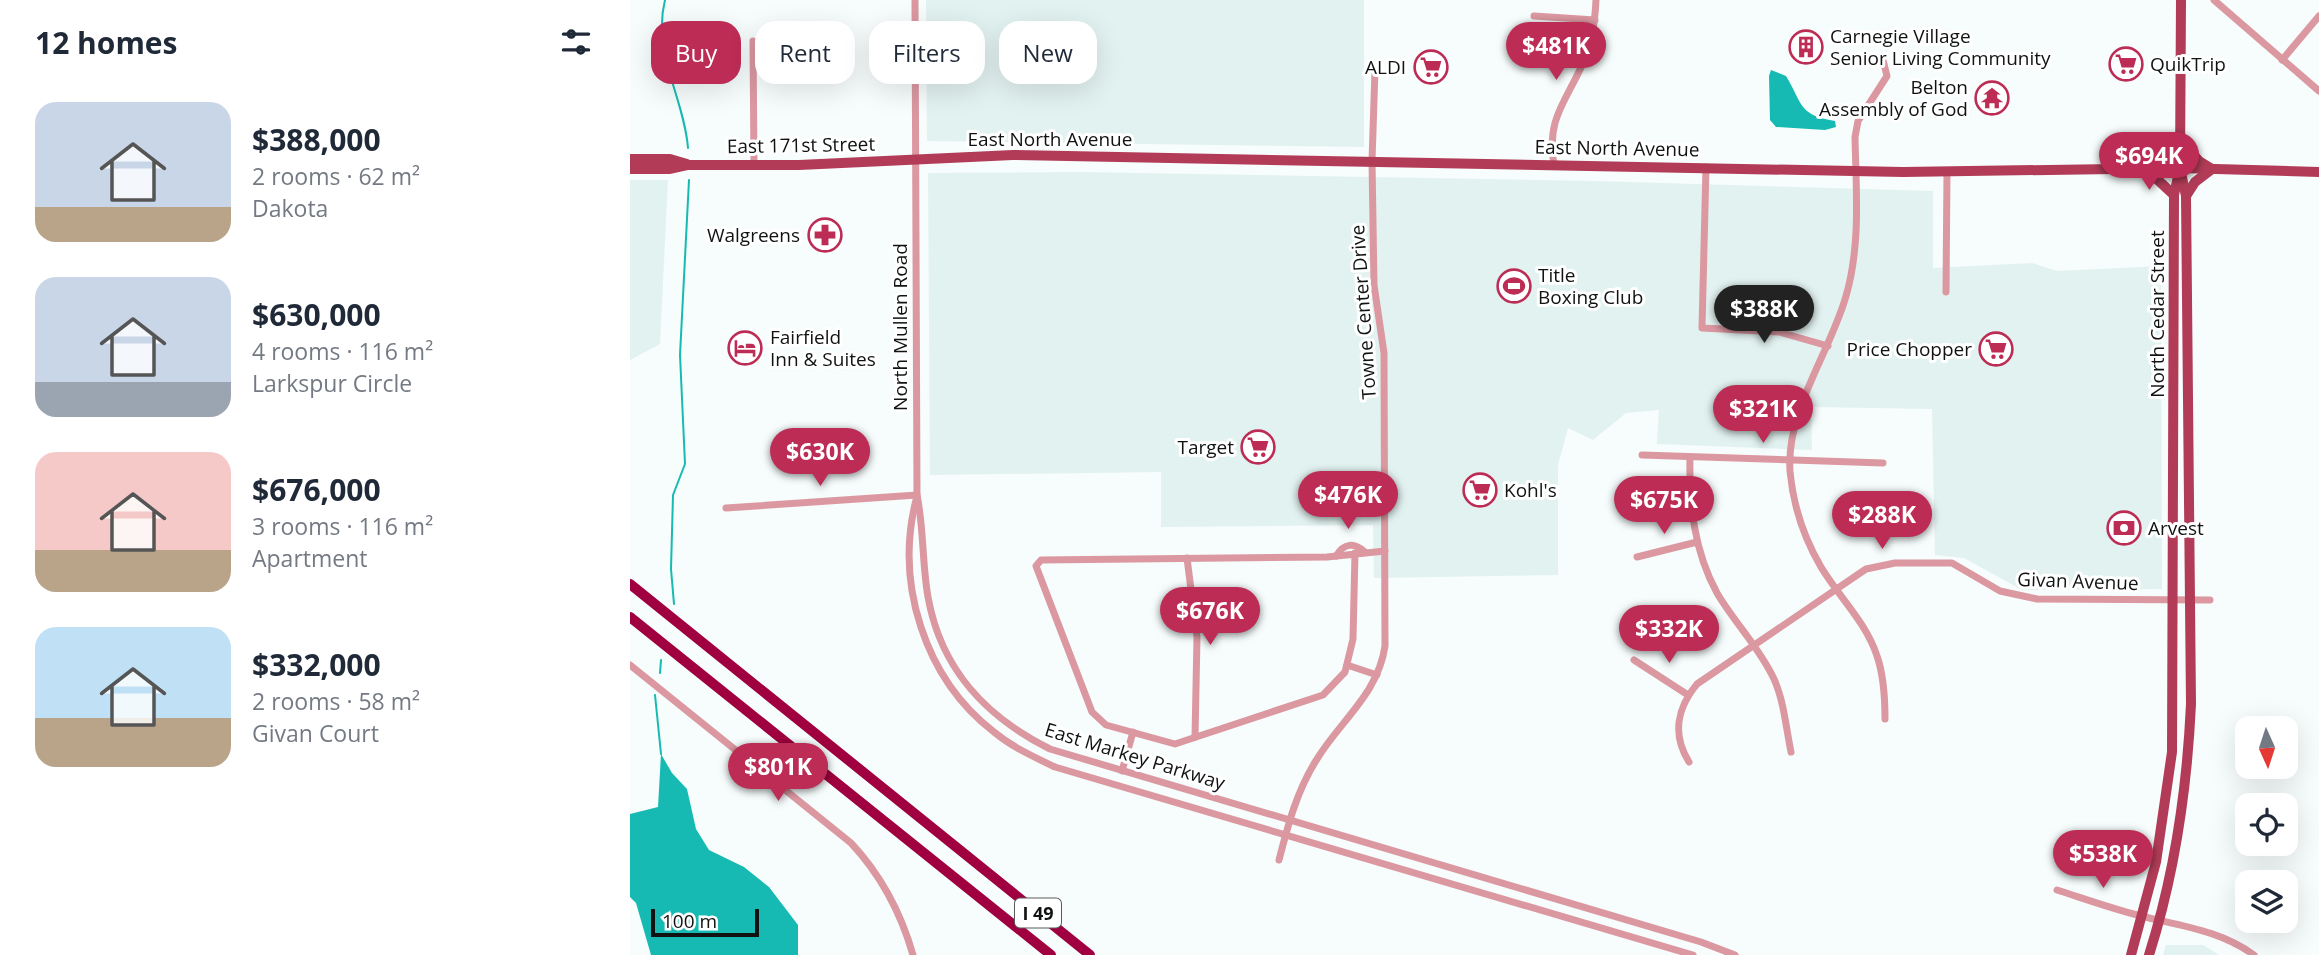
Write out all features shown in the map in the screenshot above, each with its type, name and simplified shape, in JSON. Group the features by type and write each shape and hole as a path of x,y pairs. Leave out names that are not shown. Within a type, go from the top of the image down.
{"highway":[{"name":"I 49","path":"630,584 1090,955"},
{"name":"I 49","path":"630,617 1051,955"}],"main road":[{"path":"2180,168 2181,0"},
{"path":"2174,195 2146,169 2180,139"},
{"path":"2180,139 2199,161 2212,169 2196,181 2186,196"},
{"name":"East North Avenue","path":"915,158 1013,155 1856,171 2180,168 2319,172"},
{"name":"East 171st Street","path":"630,161 655,159 687,165 915,158"},
{"name":"East 171st Street","path":"630,169 669,169 687,165"},
{"name":"North Cedar Street","path":"2131,955 2156,862 2172,752 2175,600 2174,195 2180,168"},
{"name":"North Cedar Street","path":"2149,955 2179,831 2188,768 2192,600 2186,196 2180,168"}],"street":[{"name":"North Mullen Road","path":"915,0 917,495"},
{"path":"1554,164 1552,140 1555,116 1583,64 1595,20 1596,0"},
{"path":"2214,0 2319,91"},
{"path":"1534,16 1595,20"},
{"path":"2281,60 2319,16"},
{"path":"753,41 754,164"},
{"path":"1883,60 1887,76 1858,121 1852,269 1846,297 1797,424 1790,461 1802,526 1821,568 1865,630 1877,656 1883,685 1885,719"},
{"name":"Towne Center Drive","path":"1279,860 1296,800 1317,758 1359,707 1377,675 1385,646 1384,353 1374,285 1371,161 1375,70"},
{"path":"1706,167 1702,328 1779,332 1828,346"},
{"path":"1946,292 1947,172"},
{"path":"1643,455 1883,463"},
{"path":"1690,457 1689,492 1697,542 1717,593 1753,643 1779,692 1791,752"},
{"path":"726,508 917,495"},
{"name":"East Markey Parkway","path":"917,495 924,528 928,595 943,649 973,696 1032,740 1050,749 1701,942 1735,955"},
{"name":"East Markey Parkway","path":"917,495 910,523 913,606 925,641 960,698 994,733 1055,767 1693,955"},
{"path":"1637,557 1697,542"},
{"path":"1336,556 1345,546 1352,545 1365,552"},
{"path":"1355,553 1353,639 1345,672 1323,695 1175,744 1106,724 1092,712 1036,566 1041,560 1336,556 1355,553 1385,551"},
{"path":"1187,558 1197,636 1195,737"},
{"name":"Givan Avenue","path":"1689,762 1679,744 1678,732 1680,712 1688,695 1707,675 1835,587 1866,569 1895,563 1943,562 1967,570 2014,597 2210,600"},
{"path":"1634,660 1688,695"},
{"path":"1347,665 1377,675"},
{"path":"631,667 851,843 892,900 912,955"},
{"path":"1122,771 1133,732"},
{"path":"2057,890 2222,936 2253,955"}],"shaded area":[{"path":"926,0 1364,0 1364,147 927,141 927,84 985,84 985,21 926,21"},
{"path":"1079,172 1595,181 1933,191 1933,268 2032,263 2057,271 2161,266 2162,589 2022,590 1964,558 1935,555 1932,409 1811,407 1812,450 1657,444 1659,410 1626,413 1593,440 1568,428 1558,465 1558,575 1374,578 1373,525 1161,527 1161,472 930,475 928,173"},
{"path":"630,180 668,180 660,344 630,360"},
{"path":"2166,945 2203,945 2219,955 2163,955"}],"water":[{"path":"1771,70 1786,76 1808,112 1835,121 1836,127 1825,130 1776,127 1770,120"},
{"path":"661,754 672,773 687,789 696,829 709,850 744,867 769,887 798,925 798,955 651,955 636,903 630,897 630,814 658,807"}],"waterway":[{"path":"665,0 663,38 688,148"},
{"path":"674,604 671,569 673,495 685,464 680,355 689,180"},
{"path":"660,673 661,660"},
{"path":"655,695 661,754"}],"place":[{"name":"Carnegie Village Senior Living Community","path":"1806,47"},
{"name":"QuikTrip","path":"2126,64"},
{"name":"ALDI","path":"1431,67"},
{"name":"Belton Assembly of God","path":"1992,98"},
{"name":"Walgreens","path":"825,235"},
{"name":"Title Boxing Club","path":"1514,286"},
{"name":"Fairfield Inn & Suites","path":"745,348"},
{"name":"Price Chopper","path":"1996,349"},
{"name":"Target","path":"1258,447"},
{"name":"Kohl's","path":"1480,490"},
{"name":"Arvest","path":"2124,528"}]}
